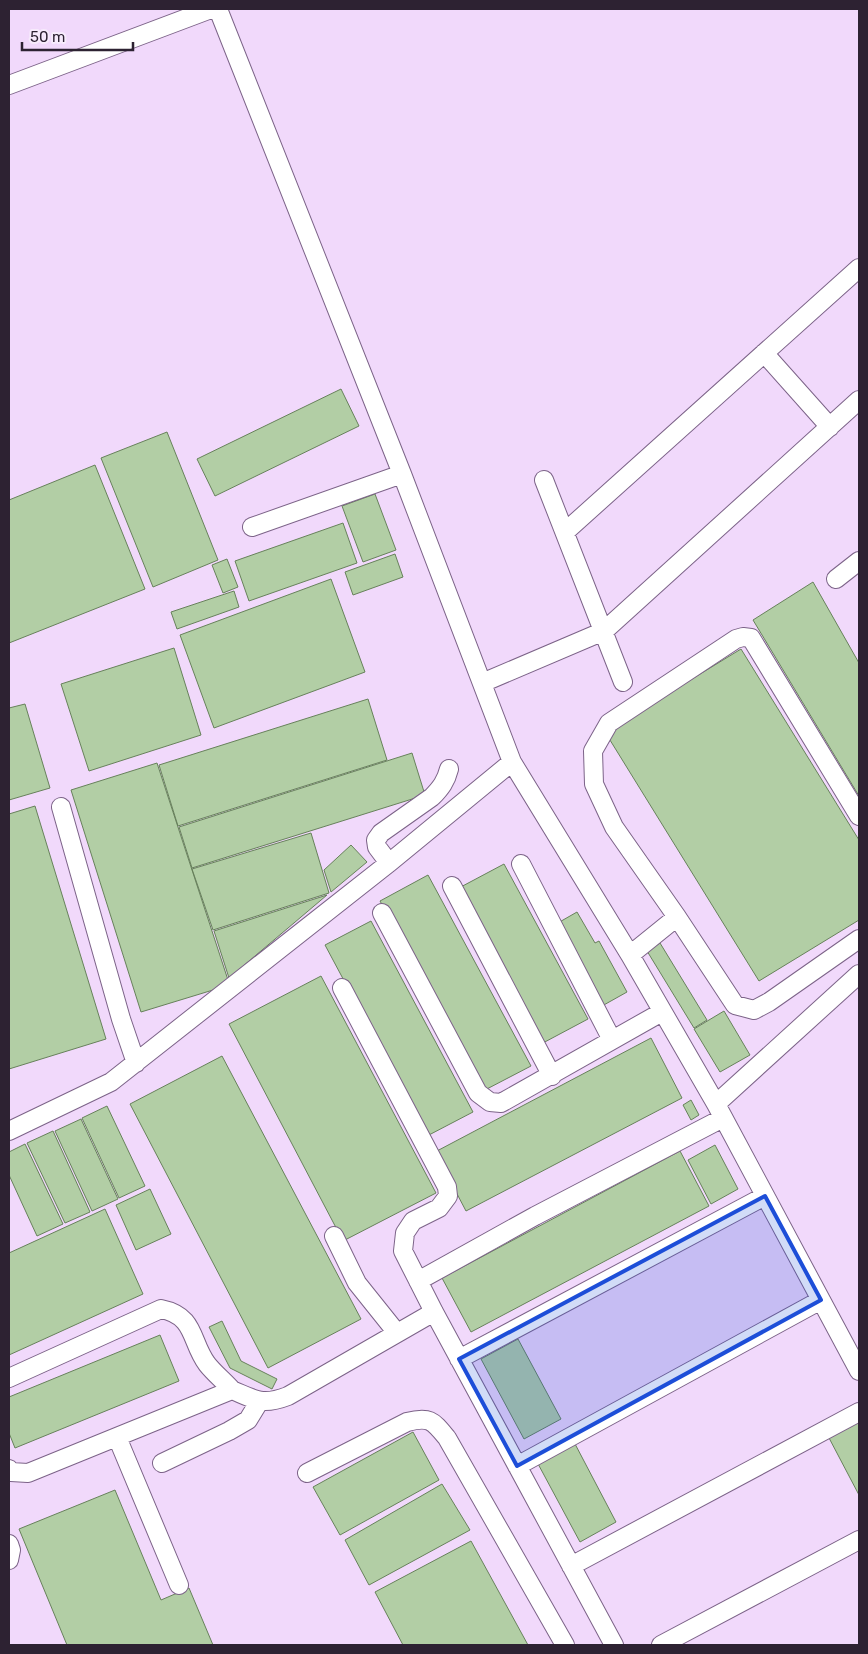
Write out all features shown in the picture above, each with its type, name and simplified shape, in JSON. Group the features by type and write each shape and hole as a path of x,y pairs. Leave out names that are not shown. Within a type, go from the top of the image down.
{"street":[{"path":"9,85 211,9"},
{"path":"218,9 402,474 512,762 630,955 719,1111 859,1371"},
{"path":"565,532 859,268"},
{"path":"764,353 830,427"},
{"path":"482,683 604,631 859,400"},
{"path":"252,527 402,474"},
{"path":"544,480 623,682"},
{"path":"836,579 859,561"},
{"path":"859,816 750,638 743,636 609,724 593,751 594,784 614,827 677,917 734,1005 754,1010 769,1002 859,939"},
{"path":"9,1131 98,1090 111,1082 389,863 512,762"},
{"path":"389,863 377,847 376,840 381,833 432,797 446,780 449,769"},
{"path":"61,807 121,1019 136,1063"},
{"path":"521,864 612,1040"},
{"path":"452,886 552,1076"},
{"path":"382,913 478,1093 490,1102 501,1103 552,1076 662,1012"},
{"path":"630,955 677,917"},
{"path":"418,1281 719,1111 859,974"},
{"path":"342,988 447,1186 448,1196 439,1208 412,1221 405,1233 403,1251 459,1359 614,1645"},
{"path":"459,1359 765,1196"},
{"path":"334,1236 357,1283 397,1333"},
{"path":"517,1466 821,1300"},
{"path":"9,1378 162,1309 175,1312 183,1318 206,1363 232,1390 260,1402 275,1401 288,1396 434,1312"},
{"path":"10,1471 28,1473 232,1390"},
{"path":"162,1463 236,1428 248,1420 260,1402"},
{"path":"571,1566 859,1412"},
{"path":"307,1473 407,1422 426,1419 434,1423 446,1438 565,1645"},
{"path":"116,1437 179,1585"},
{"path":"661,1645 859,1540"},
{"path":"9,1544 11,1550 9,1560"}],"highlighted area":[{"path":"765,1196 821,1300 517,1466 459,1359"}],"building":[{"path":"341,389 359,426 215,496 197,459"},
{"path":"167,432 218,560 153,587 101,458"},
{"path":"95,465 145,589 9,643 9,500"},
{"path":"375,494 396,550 363,562 342,506"},
{"path":"343,523 357,563 249,601 235,561"},
{"path":"395,554 403,577 353,595 345,572"},
{"path":"227,559 238,587 223,593 212,565"},
{"path":"331,579 365,672 214,728 180,635"},
{"path":"813,582 859,663 859,796 753,620"},
{"path":"234,591 239,607 177,629 171,612"},
{"path":"174,648 201,735 89,771 61,684"},
{"path":"741,649 859,840 859,920 759,981 605,732"},
{"path":"368,699 387,760 178,826 159,765"},
{"path":"25,704 50,788 9,800 9,708"},
{"path":"412,753 425,795 192,868 179,827"},
{"path":"157,763 228,980 213,990 141,1012 71,790"},
{"path":"35,806 106,1039 9,1069 9,814"},
{"path":"311,833 329,893 213,930 192,869"},
{"path":"351,845 367,862 331,892 324,870"},
{"path":"504,864 588,1019 541,1044 457,889"},
{"path":"428,875 531,1066 483,1091 380,901"},
{"path":"327,895 229,978 214,931"},
{"path":"577,912 595,943 599,941 627,992 602,1006 556,924"},
{"path":"371,921 473,1112 427,1136 325,945"},
{"path":"660,943 707,1020 694,1028 647,951"},
{"path":"321,976 436,1193 343,1241 229,1024"},
{"path":"724,1011 750,1055 720,1072 694,1029"},
{"path":"651,1038 682,1098 466,1211 435,1152"},
{"path":"222,1056 361,1319 268,1368 130,1104"},
{"path":"691,1100 699,1115 691,1120 683,1105"},
{"path":"107,1106 145,1186 119,1198 82,1118"},
{"path":"81,1119 118,1199 92,1211 55,1131"},
{"path":"53,1131 90,1212 65,1223 27,1143"},
{"path":"25,1144 63,1224 37,1236 9,1175 9,1152"},
{"path":"715,1145 738,1189 711,1204 688,1160"},
{"path":"680,1151 709,1206 471,1332 442,1278"},
{"path":"150,1189 171,1234 136,1250 116,1205"},
{"path":"105,1209 143,1294 9,1355 9,1253"},
{"path":"222,1321 241,1361 277,1379 272,1389 230,1368 209,1327"},
{"path":"160,1335 179,1381 15,1448 9,1433 9,1397"},
{"path":"518,1339 561,1419 524,1439 481,1359"},
{"path":"859,1420 859,1495 828,1436"},
{"path":"413,1432 439,1480 340,1535 313,1487"},
{"path":"574,1442 616,1522 580,1542 537,1462"},
{"path":"442,1484 470,1530 369,1585 345,1540"},
{"path":"115,1490 161,1600 189,1588 213,1645 67,1645 19,1529"},
{"path":"471,1541 528,1645 403,1645 375,1592"}]}
